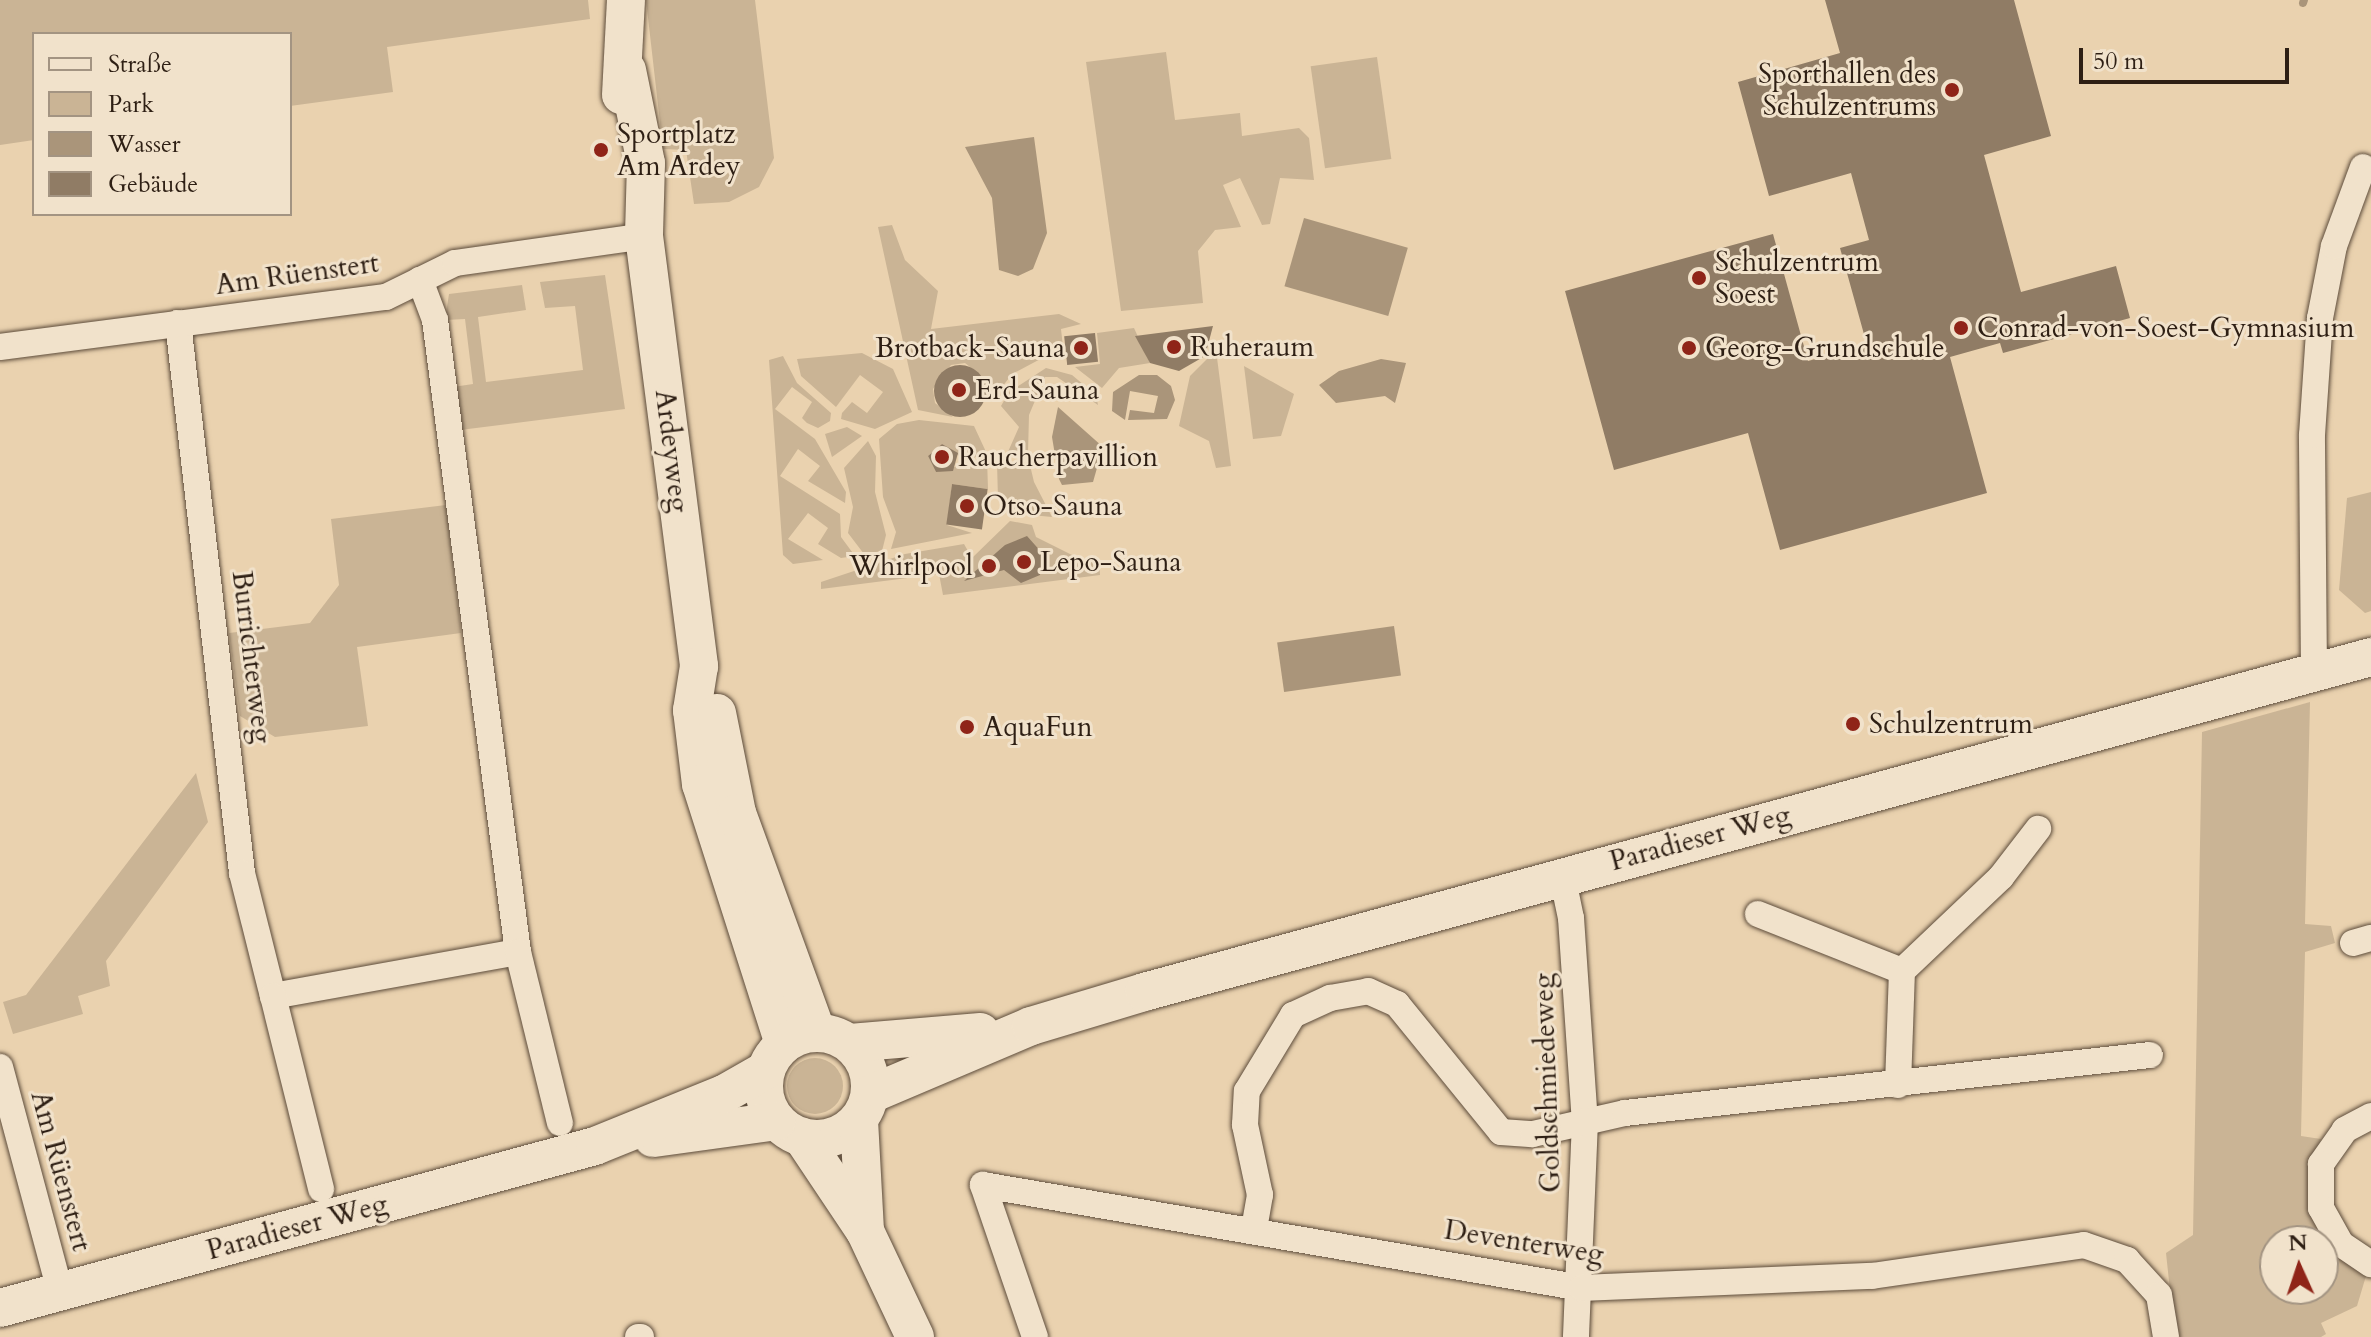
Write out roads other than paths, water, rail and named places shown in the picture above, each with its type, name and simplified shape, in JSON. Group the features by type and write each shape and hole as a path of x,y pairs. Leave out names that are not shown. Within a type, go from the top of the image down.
{"street":[{"name":"Ardeyweg","path":"626,0 627,70 617,117 621,166 625,196 644,236 699,666 692,710 701,784 804,1048"},
{"path":"2314,673 2312,435 2320,318 2334,246 2363,167"},
{"name":"Am Rüenstert","path":"0,347 386,297 455,263 644,236"},
{"path":"420,280 435,320 518,952 560,1123"},
{"name":"Burrichterweg","path":"178,323 242,873 321,1189"},
{"name":"Paradieser Weg","path":"595,1146 790,1129 832,1138 865,1107 1031,1026 1562,875 2371,657"},
{"path":"1898,1085 1902,971 2001,877 2038,829"},
{"name":"Goldschmiedeweg","path":"1562,875 1571,918 1585,1121 1582,1288 1576,1337"},
{"path":"1758,914 1902,971"},
{"path":"273,996 518,952"},
{"path":"1254,1229 1260,1195 1245,1125 1247,1091 1293,1015 1330,998 1368,991 1397,1004 1501,1132 1533,1134 1585,1121 2150,1055"},
{"name":"Paradieser Weg","path":"0,1308 595,1146 724,1094 804,1048 1031,1026"},
{"path":"865,1231 865,1107 869,1072 804,1048 765,1097 865,1231 915,1337"},
{"name":"Am Rüenstert","path":"0,1072 60,1291"},
{"path":"2371,1116 2345,1130 2321,1164 2321,1208 2341,1244 2371,1264"},
{"name":"Deventerweg","path":"1035,1337 983,1185 1254,1229 1325,1248 1354,1246 1582,1288 1872,1276 2084,1245 2127,1260 2159,1295 2166,1337"}],"water":[{"path":"1034,137 1047,233 1033,269 1018,276 999,270 992,198 965,147"},
{"path":"1304,218 1408,248 1388,316 1284,286"},
{"path":"1381,359 1406,363 1395,403 1385,396 1336,403 1319,385 1339,371"},
{"path":"1139,375 1157,375 1171,386 1175,400 1167,419 1128,420 1130,410 1154,413 1158,396 1130,391 1125,420 1112,411 1113,392"},
{"path":"1058,407 1103,447 1093,482 1062,485 1059,479 1052,437"},
{"path":"1394,626 1401,676 1284,692 1277,642"}],"place":[{"name":"Sporthallen des Schulzentrums","path":"1952,90"},
{"name":"Sportplatz Am Ardey","path":"601,150"},
{"name":"Schulzentrum Soest","path":"1699,278"},
{"name":"Conrad-von-Soest-Gymnasium","path":"1961,328"},
{"name":"Ruheraum","path":"1174,347"},
{"name":"Brotback-Sauna","path":"1081,348"},
{"name":"Georg-Grundschule","path":"1689,348"},
{"name":"Erd-Sauna","path":"959,390"},
{"name":"Raucherpavillion","path":"942,457"},
{"name":"Otso-Sauna","path":"967,506"},
{"name":"Lepo-Sauna","path":"1024,562"},
{"name":"Whirlpool","path":"989,566"},
{"name":"Schulzentrum","path":"1853,724"},
{"name":"AquaFun","path":"967,727"}]}
